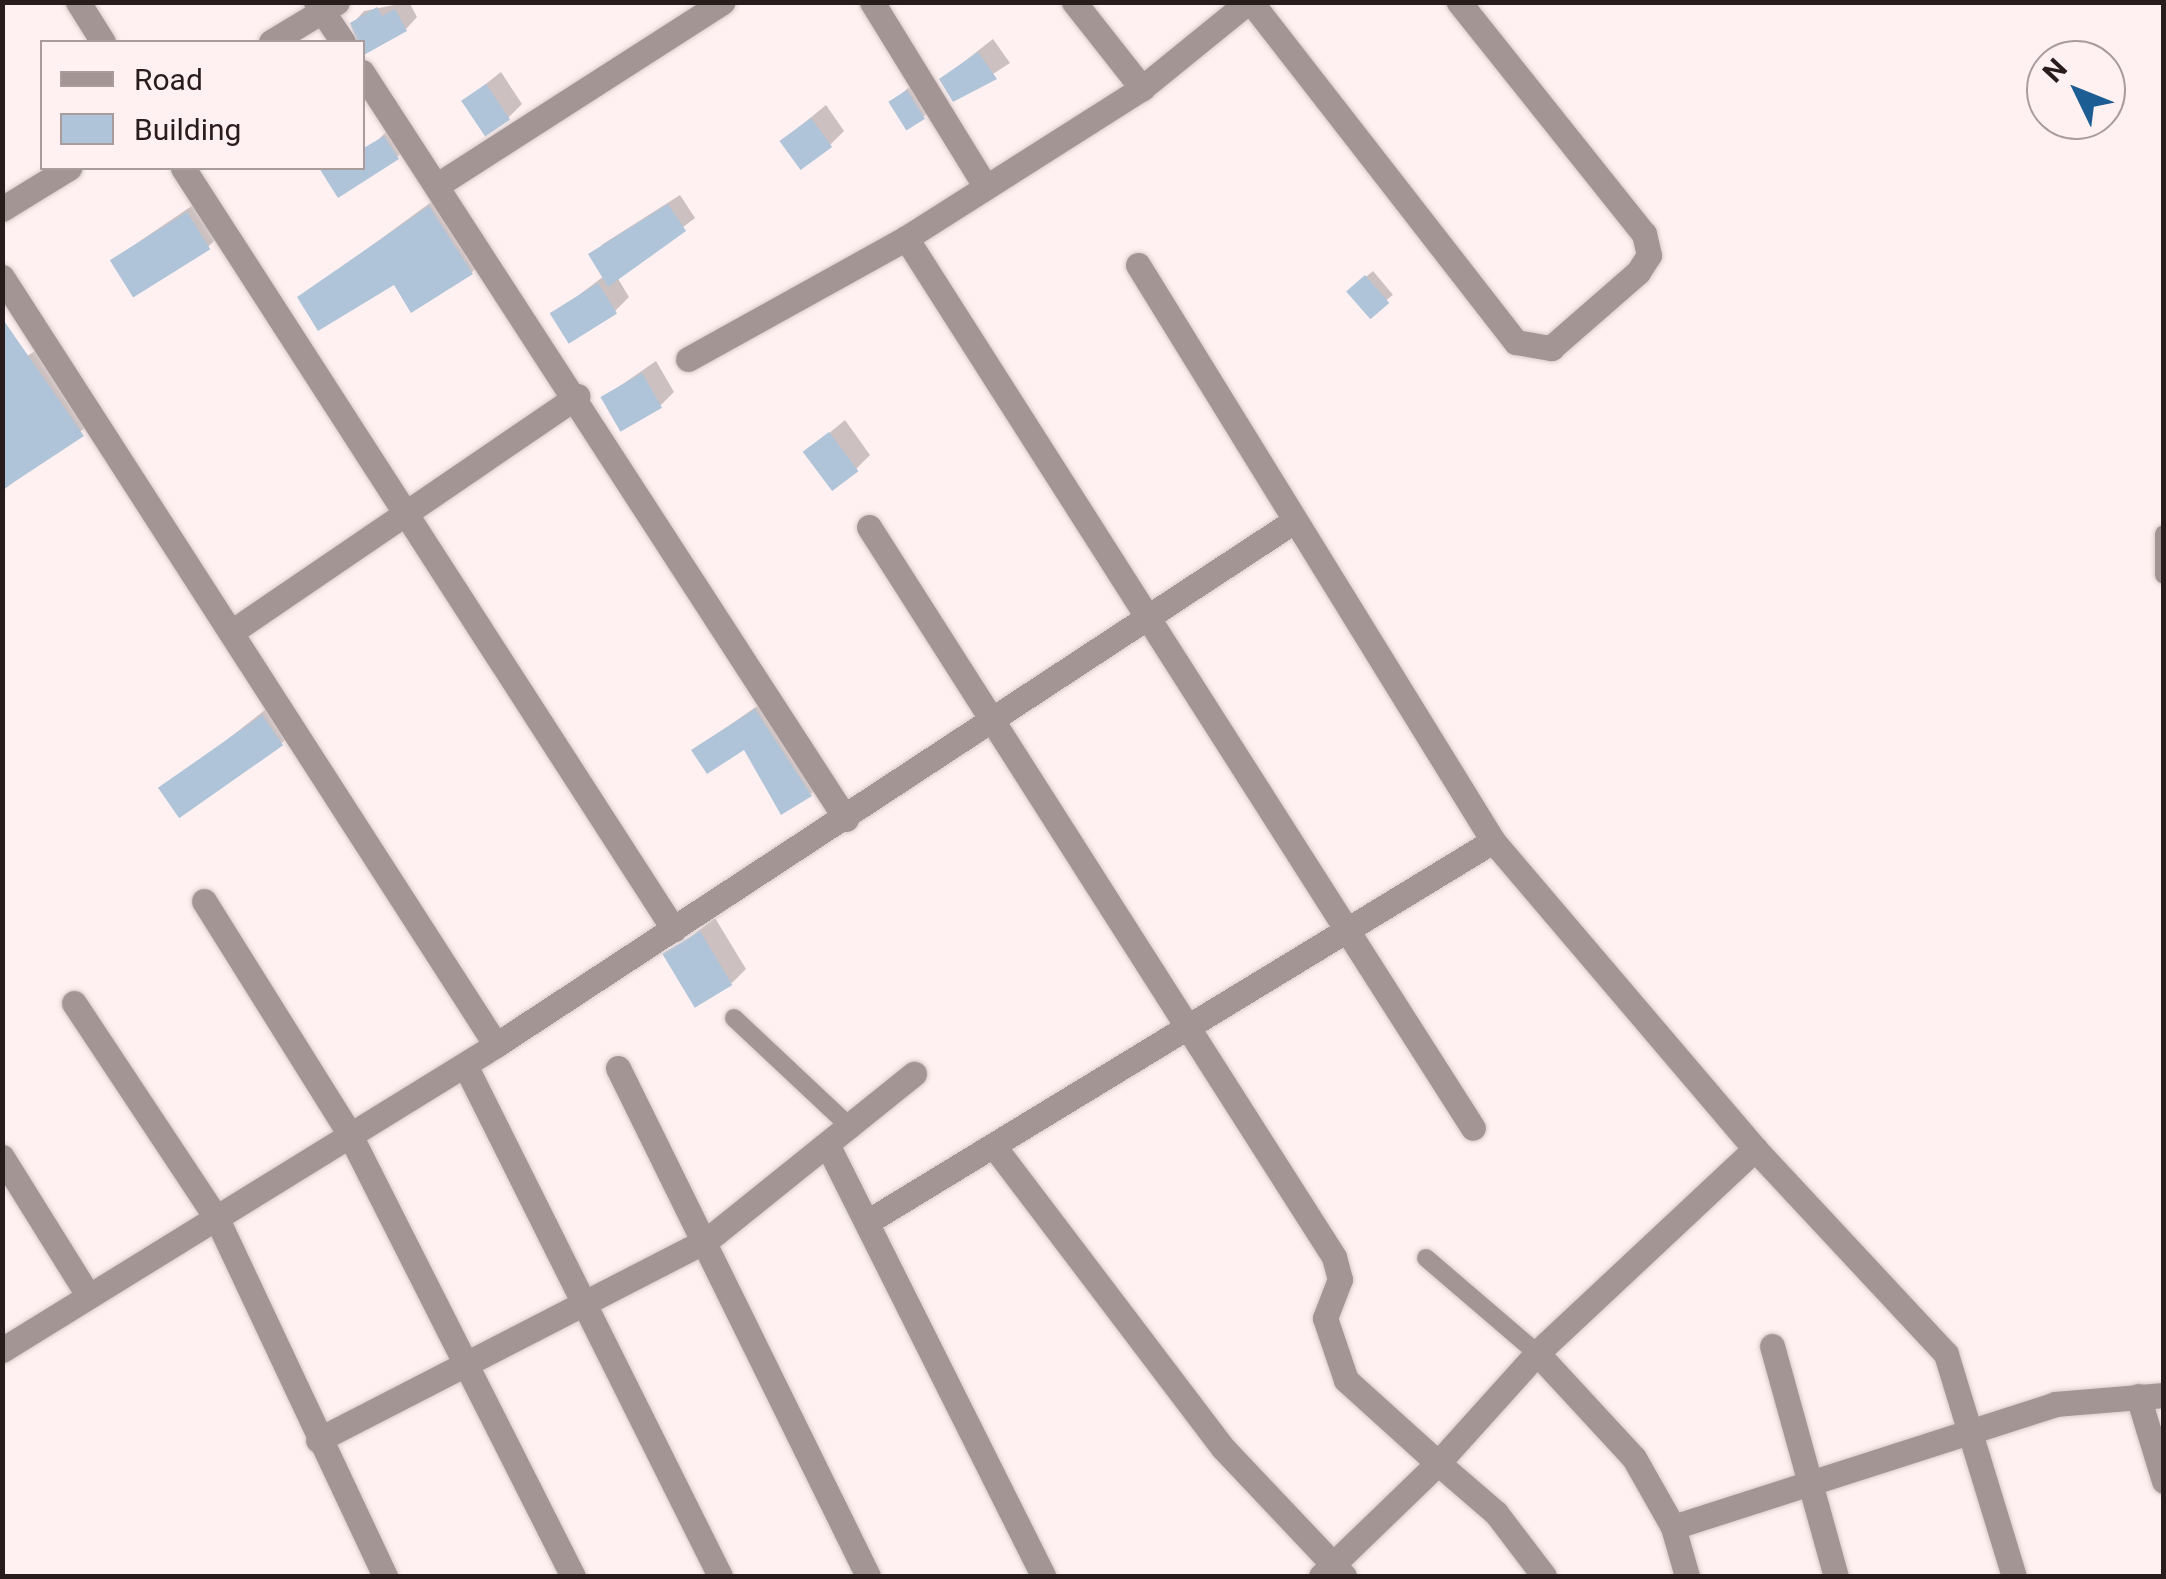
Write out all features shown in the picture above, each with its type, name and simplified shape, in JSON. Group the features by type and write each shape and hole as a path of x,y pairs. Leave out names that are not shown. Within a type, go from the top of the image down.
{"street":[{"path":"78,2 103,40"},
{"path":"439,184 723,2"},
{"path":"872,2 986,186"},
{"path":"1074,2 1142,88"},
{"path":"688,359 906,238 1142,88 1250,2 1516,342 1551,348 1638,272 1648,254 1644,234 1459,2"},
{"path":"274,40 325,6 342,40"},
{"path":"365,76 578,396 846,819"},
{"path":"2,209 66,170"},
{"path":"183,170 403,516 674,930"},
{"path":"906,238 1352,929 1473,1128"},
{"path":"1138,265 1493,841 1755,1149 1916,1312 1946,1354 2014,1576"},
{"path":"2,277 496,1045"},
{"path":"233,631 578,396"},
{"path":"2,1350 466,1065 1152,622 1294,521"},
{"path":"869,527 1184,1033 1334,1257 1340,1280 1326,1318 1330,1353 1346,1380 1496,1512 1544,1576"},
{"path":"868,1222 996,1150 1493,841"},
{"path":"204,901 350,1134 572,1576"},
{"path":"74,1003 217,1218 385,1576"},
{"path":"466,1065 590,1304 720,1576"},
{"path":"618,1068 868,1576"},
{"path":"318,1440 590,1304 706,1241 830,1150 914,1074"},
{"path":"996,1150 1222,1448 1333,1573 1537,1353 1755,1149"},
{"path":"830,1150 1044,1576"},
{"path":"2,1157 88,1295"},
{"path":"1772,1346 1836,1576"},
{"path":"1537,1353 1634,1458 1673,1527 1687,1576"},
{"path":"1673,1527 2055,1404 2151,1396 2164,1481"}],"lane":[{"path":"2164,534 2164,576"},
{"path":"734,1018 852,1129"},
{"path":"1426,1258 1537,1353"}],"building":[{"path":"377,7 382,16 395,9 407,31 365,54 365,40 356,40 350,23"},
{"path":"978,52 997,79 953,102 939,79"},
{"path":"486,84 510,120 485,136 461,101"},
{"path":"907,90 925,119 906,130 888,102"},
{"path":"811,118 832,147 801,170 779,141"},
{"path":"384,136 399,159 338,198 320,170 365,170 365,147"},
{"path":"668,204 686,231 608,287 588,254"},
{"path":"429,206 473,274 411,313 394,285 318,331 297,297"},
{"path":"187,212 210,249 133,298 110,260"},
{"path":"1365,275 1389,303 1370,319 1346,291"},
{"path":"598,283 617,314 569,344 550,313"},
{"path":"2,318 84,436 2,490"},
{"path":"642,373 662,408 620,432 600,397"},
{"path":"829,432 858,471 832,491 803,452"},
{"path":"755,709 812,796 781,815 744,750 707,774 691,750"},
{"path":"262,715 283,745 179,818 158,788"},
{"path":"700,931 732,985 695,1008 662,954"}]}
